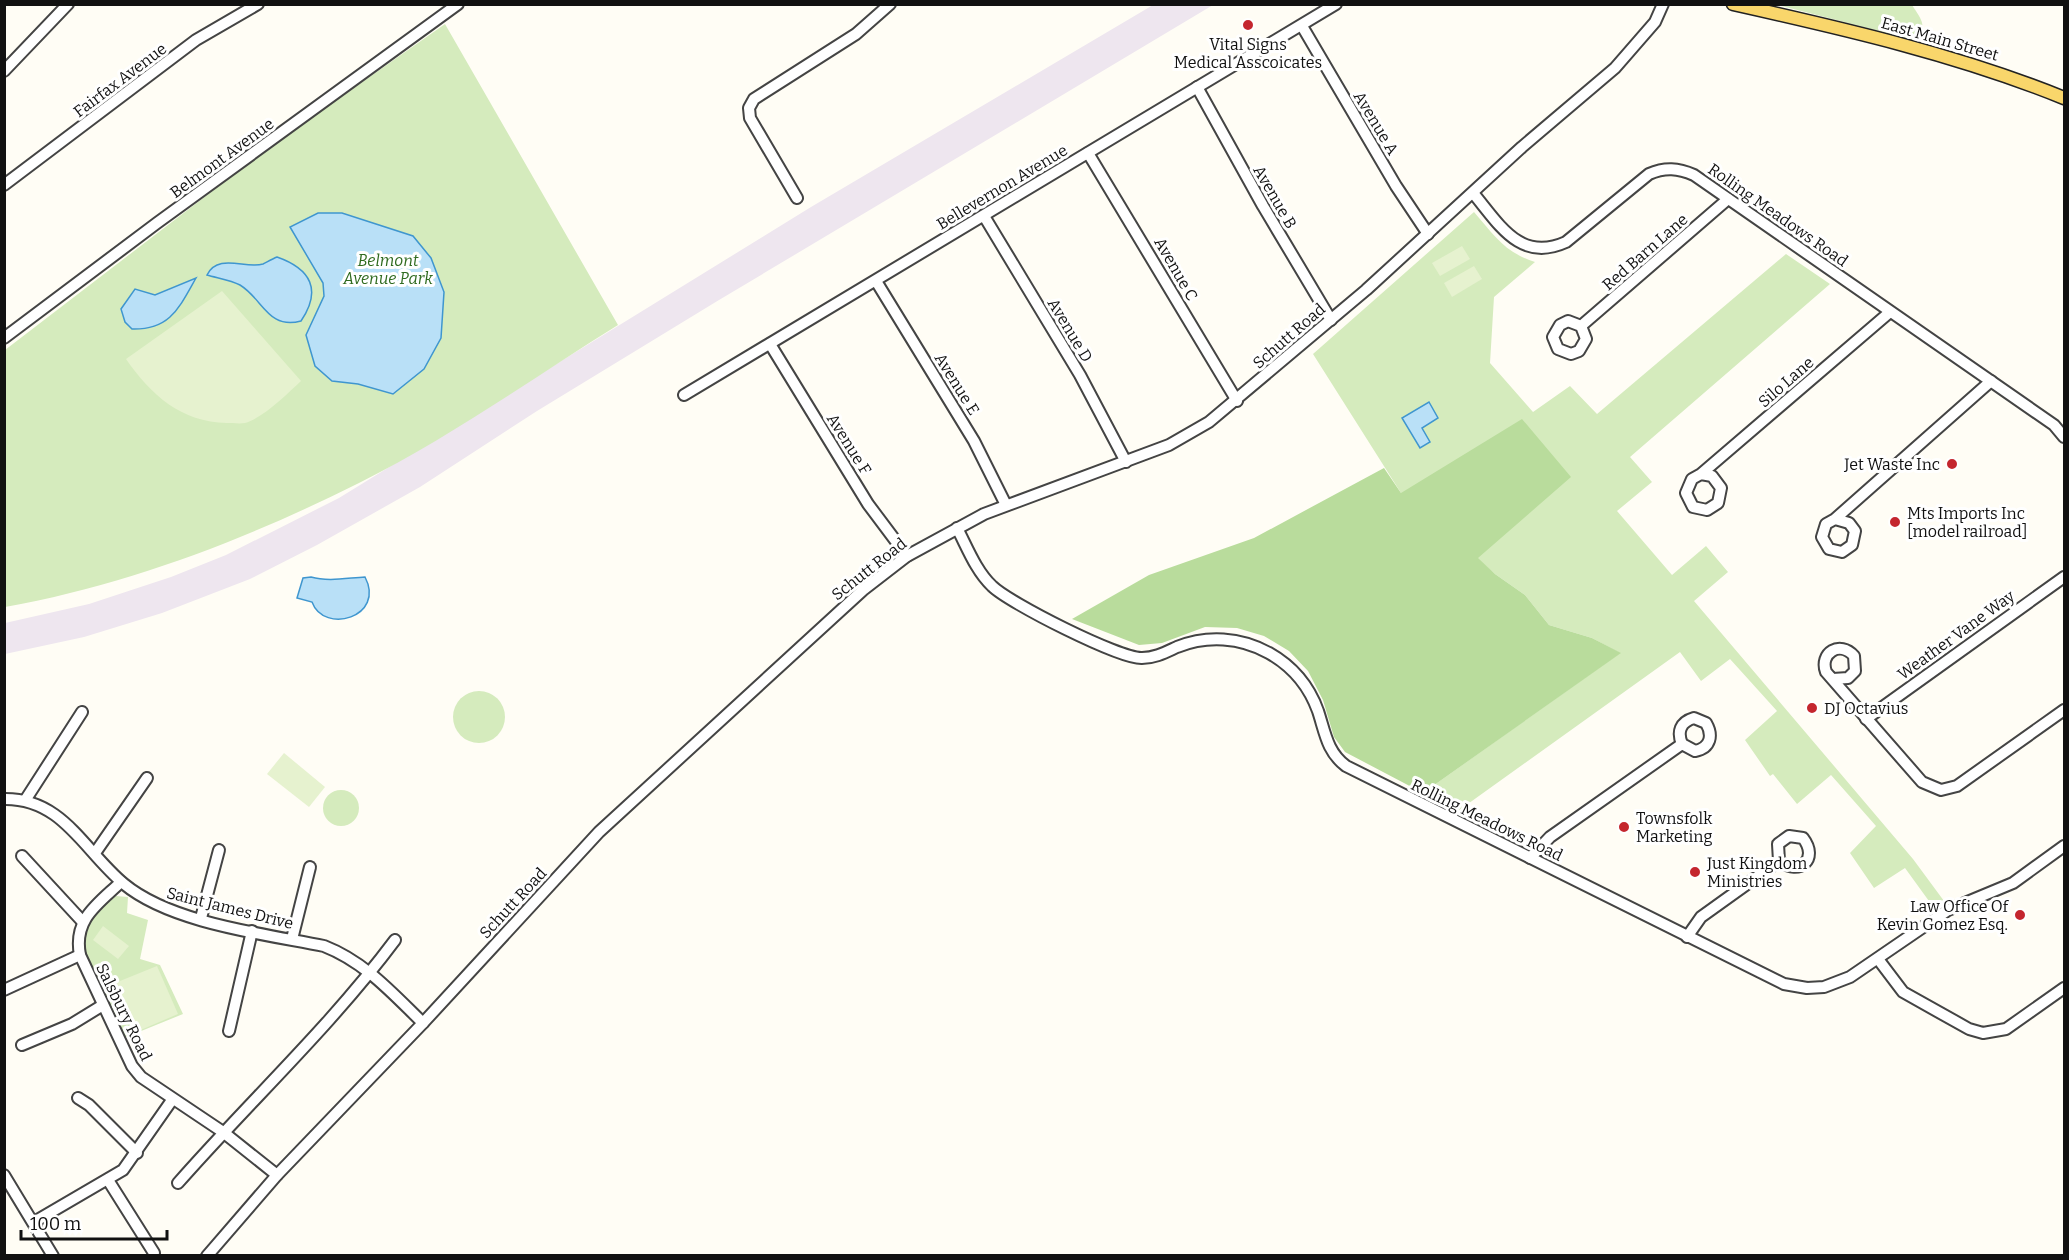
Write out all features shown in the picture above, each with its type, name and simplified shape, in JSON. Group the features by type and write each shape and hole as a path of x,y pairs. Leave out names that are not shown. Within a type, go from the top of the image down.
{"main road":[{"name":"East Main Street","path":"1733,4 1843,29 1925,52 1996,73 2064,98"}],"street":[{"path":"4,71 68,4"},
{"name":"Fairfax Avenue","path":"4,184 196,40 258,4"},
{"name":"Belmont Avenue","path":"4,338 157,223 458,4"},
{"path":"797,198 750,117 749,108 754,99 856,34 890,4"},
{"name":"Bellevernon Avenue","path":"684,395 1336,4"},
{"name":"Schutt Road","path":"207,1256 276,1175 423,1023 599,832 844,607 907,556 957,528 1006,505 1183,439 1237,401 1632,51 1655,22 1663,4"},
{"name":"Avenue A","path":"1302,26 1396,186 1428,234"},
{"name":"Avenue B","path":"1197,87 1263,206 1331,320"},
{"name":"Avenue C","path":"1088,153 1237,401"},
{"name":"Rolling Meadows Road","path":"1473,193 1516,241 1543,248 1566,242 1635,184 1657,171 1683,171 1728,199 1991,381 2054,425 2064,437"},
{"name":"Red Barn Lane","path":"1581,326 1728,199"},
{"name":"Avenue D","path":"984,216 1080,375 1126,462"},
{"name":"Avenue E","path":"876,281 974,441 1006,505"},
{"name":"Silo Lane","path":"1701,474 1890,312"},
{"name":"Avenue F","path":"770,344 868,504 907,556"},
{"path":"1835,519 1991,381"},
{"name":"Rolling Meadows Road","path":"957,528 984,577 1000,594 1119,654 1146,658 1188,643 1214,639 1242,642 1269,653 1292,670 1308,690 1329,747 1346,766 1687,937 1769,977 1796,987 1824,987 1839,982 1878,959 1948,910 2013,883 2064,846"},
{"name":"Weather Vane Way","path":"1866,719 2064,577"},
{"path":"1833,679 1922,782 1934,789 1946,790 1957,786 2064,710"},
{"path":"26,799 82,712"},
{"path":"1530,858 1550,837 1682,744"},
{"path":"95,853 147,778"},
{"name":"Saint James Drive","path":"4,799 26,799 36,802 62,820 122,882 143,898 201,918 339,951 371,972 423,1023"},
{"path":"201,918 219,850"},
{"path":"22,856 82,921 122,882"},
{"path":"1687,937 1701,917 1779,861"},
{"path":"292,939 310,867"},
{"name":"Salsbury Road","path":"82,921 78,940 80,955 132,1066 141,1077 172,1100 223,1132 276,1175"},
{"path":"229,1031 252,931"},
{"path":"178,1183 298,1054 371,972 395,940"},
{"path":"4,990 80,955"},
{"path":"1878,959 1904,992 1969,1029 1983,1033 2006,1029 2064,988"},
{"path":"22,1045 72,1024 103,1005"},
{"path":"78,1098 89,1105 137,1153"},
{"path":"34,1222 123,1170 172,1100"},
{"path":"4,1175 53,1256"},
{"path":"108,1180 154,1253"}],"shaded area":[{"path":"1153,5 1213,5 719,300 537,411 420,487 317,545 250,579 162,613 84,637 5,654 5,623 89,604 171,577 226,555 339,498 811,207"}],"green space":[{"path":"1778,5 1912,5 1923,27 1921,36 1914,40"},
{"name":"Belmont Avenue Park","path":"445,24 618,325 425,447 317,504 230,541 142,573 51,598 5,607 5,350 271,146"},
{"path":"1474,212 1494,236 1508,248 1535,262 1494,297 1490,363 1533,412 1570,386 1597,414 1786,254 1830,284 1630,457 1652,482 1617,511 1672,575 1706,546 1728,572 1694,601 1913,859 1944,901 1934,908 1905,868 1874,888 1850,853 1876,826 1831,775 1797,804 1773,774 1770,776 1745,740 1777,711 1730,659 1701,681 1680,652 1458,811 1423,793 1620,653 1592,638 1549,625 1525,595 1495,574 1401,493 1313,354"},
{"path":"1462,246 1470,259 1440,276 1432,263"},
{"path":"1474,266 1482,279 1452,297 1444,283"},
{"path":"222,291 301,381 267,411 245,423 210,421 181,412 157,395 126,359"},
{"path":"1522,419 1571,477 1478,558 1495,574 1525,595 1549,625 1592,638 1621,653 1423,793 1345,752 1334,737 1323,700 1308,671 1289,651 1264,636 1237,628 1205,627 1162,643 1139,645 1072,619 1149,575 1254,538 1384,468 1401,493"},
{"path":"479,691 493,695 501,703 505,717 501,731 493,739 479,743 465,739 457,731 453,717 457,703 465,695"},
{"path":"284,753 325,787 309,807 267,774"},
{"path":"341,790 354,795 359,808 354,821 341,826 328,821 323,808 328,795"},
{"path":"116,896 128,897 127,913 148,920 140,959 160,965 183,1014 124,1038 99,986 84,944 88,923"},
{"path":"103,926 129,946 118,959 93,940"},
{"path":"157,966 178,1014 136,1032 115,983"}],"water":[{"path":"318,213 342,213 413,236 431,258 444,292 441,338 424,369 393,394 358,384 332,381 315,366 306,335 324,296 323,283 290,227"},
{"path":"277,257 298,268 310,282 311,300 301,321 290,323 281,321 267,312 240,285 207,275 212,268 225,263 256,265"},
{"path":"196,278 178,308 156,326 132,329 125,322 121,309 135,289 155,295"},
{"path":"1429,402 1438,418 1422,428 1430,442 1420,448 1402,418"},
{"path":"365,577 369,591 367,602 361,611 351,617 328,618 319,612 312,602 297,598 303,578 331,579"}],"place":[{"name":"Vital Signs Medical Asscoicates","path":"1248,25"},
{"name":"Jet Waste Inc","path":"1952,464"},
{"name":"Mts Imports Inc [model railroad]","path":"1895,522"},
{"name":"DJ Octavius","path":"1812,708"},
{"name":"Townsfolk Marketing","path":"1624,827"},
{"name":"Just Kingdom Ministries","path":"1695,872"},
{"name":"Law Office Of Kevin Gomez Esq.","path":"2020,915"}]}
